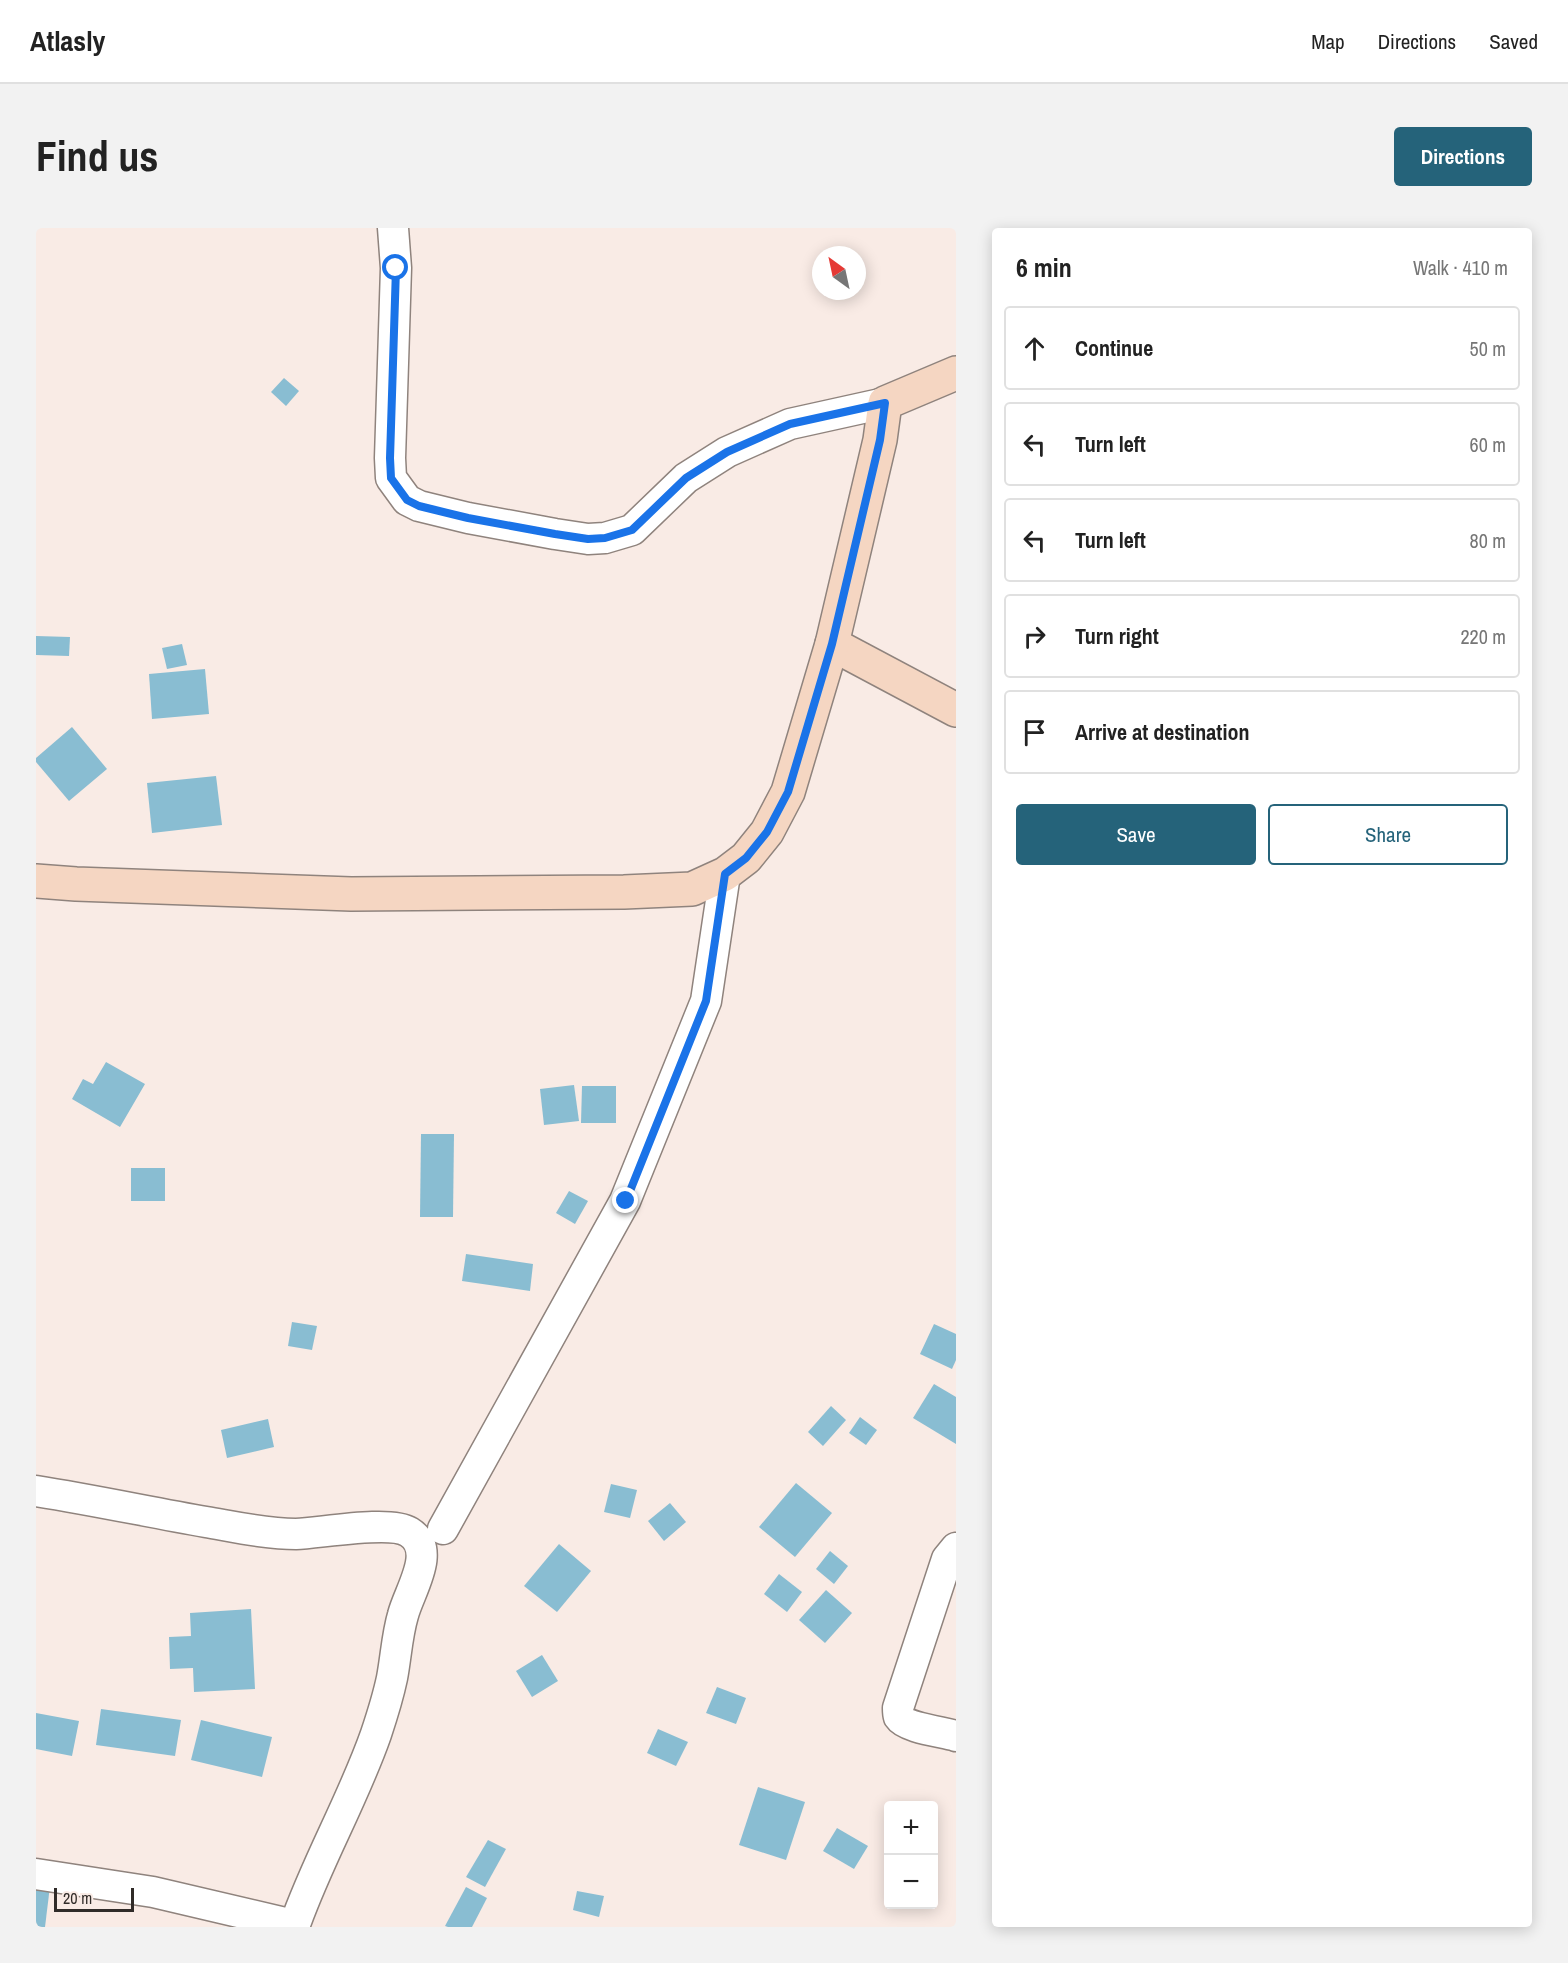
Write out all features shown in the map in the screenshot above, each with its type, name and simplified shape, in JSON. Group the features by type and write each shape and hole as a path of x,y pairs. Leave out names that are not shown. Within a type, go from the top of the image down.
{"street":[{"path":"393,228 396,268 391,478 407,500 419,506 468,518 555,534 588,539 605,538 632,530 686,478 727,452 790,424 885,403 956,373"},
{"path":"36,881 351,894 612,892 692,889 725,874 746,858 767,832 788,792 832,644 880,440 885,403"},
{"path":"832,644 956,710"},
{"path":"443,1529 626,1201 706,1001 725,874"},
{"path":"36,1491 253,1530 294,1534 396,1527 409,1532 416,1539 421,1550 422,1564 403,1615 392,1681 376,1734 294,1926 153,1892 36,1874"},
{"path":"956,1548 947,1559 898,1707 898,1716 910,1724 956,1736"}],"building":[{"path":"284,378 299,391 286,406 271,392"},
{"path":"36,636 70,637 69,656 36,655"},
{"path":"182,644 187,665 167,669 162,648"},
{"path":"205,669 209,714 152,719 149,674"},
{"path":"72,727 107,769 69,801 36,762 36,758"},
{"path":"216,776 222,825 152,833 147,783"},
{"path":"106,1062 145,1084 120,1127 72,1099 83,1079 93,1084"},
{"path":"574,1085 579,1121 544,1125 540,1089"},
{"path":"582,1086 616,1086 616,1123 581,1123"},
{"path":"421,1134 454,1134 453,1217 420,1217"},
{"path":"131,1168 165,1168 165,1201 131,1201"},
{"path":"569,1191 588,1201 575,1224 556,1213"},
{"path":"466,1254 533,1264 530,1291 462,1281"},
{"path":"292,1322 317,1326 312,1350 288,1346"},
{"path":"934,1324 956,1334 956,1360 952,1369 920,1354"},
{"path":"934,1384 956,1397 956,1444 913,1418"},
{"path":"831,1406 846,1420 823,1446 808,1432"},
{"path":"860,1417 877,1430 866,1445 849,1433"},
{"path":"268,1419 274,1447 227,1458 221,1430"},
{"path":"796,1483 832,1513 795,1557 759,1527"},
{"path":"611,1484 637,1490 630,1518 604,1512"},
{"path":"670,1503 686,1522 664,1541 648,1521"},
{"path":"559,1544 591,1571 557,1612 524,1586"},
{"path":"830,1551 848,1566 834,1584 816,1569"},
{"path":"779,1574 802,1592 787,1612 764,1594"},
{"path":"826,1590 852,1613 825,1643 799,1620"},
{"path":"251,1609 255,1689 194,1692 193,1668 170,1669 169,1637 191,1636 190,1613"},
{"path":"542,1655 558,1681 532,1697 516,1671"},
{"path":"717,1687 746,1698 736,1724 706,1713"},
{"path":"101,1709 181,1720 175,1756 96,1745"},
{"path":"36,1713 79,1721 72,1756 36,1749"},
{"path":"201,1720 272,1737 262,1777 191,1760"},
{"path":"658,1729 688,1742 676,1766 647,1753"},
{"path":"758,1787 805,1802 786,1860 739,1845"},
{"path":"837,1828 868,1846 854,1869 823,1851"},
{"path":"488,1840 506,1849 485,1887 466,1877"},
{"path":"36,1884 50,1886 45,1927 36,1927"},
{"path":"466,1887 487,1898 472,1927 445,1926"},
{"path":"577,1891 604,1896 599,1917 573,1910"}],"route":[{"path":"396,268 391,478 407,500 419,506 468,518 555,534 588,539 605,538 632,530 686,478 727,452 790,424 885,403 880,440 832,644 788,792 767,832 746,858 725,874 706,1001 626,1201"}]}
